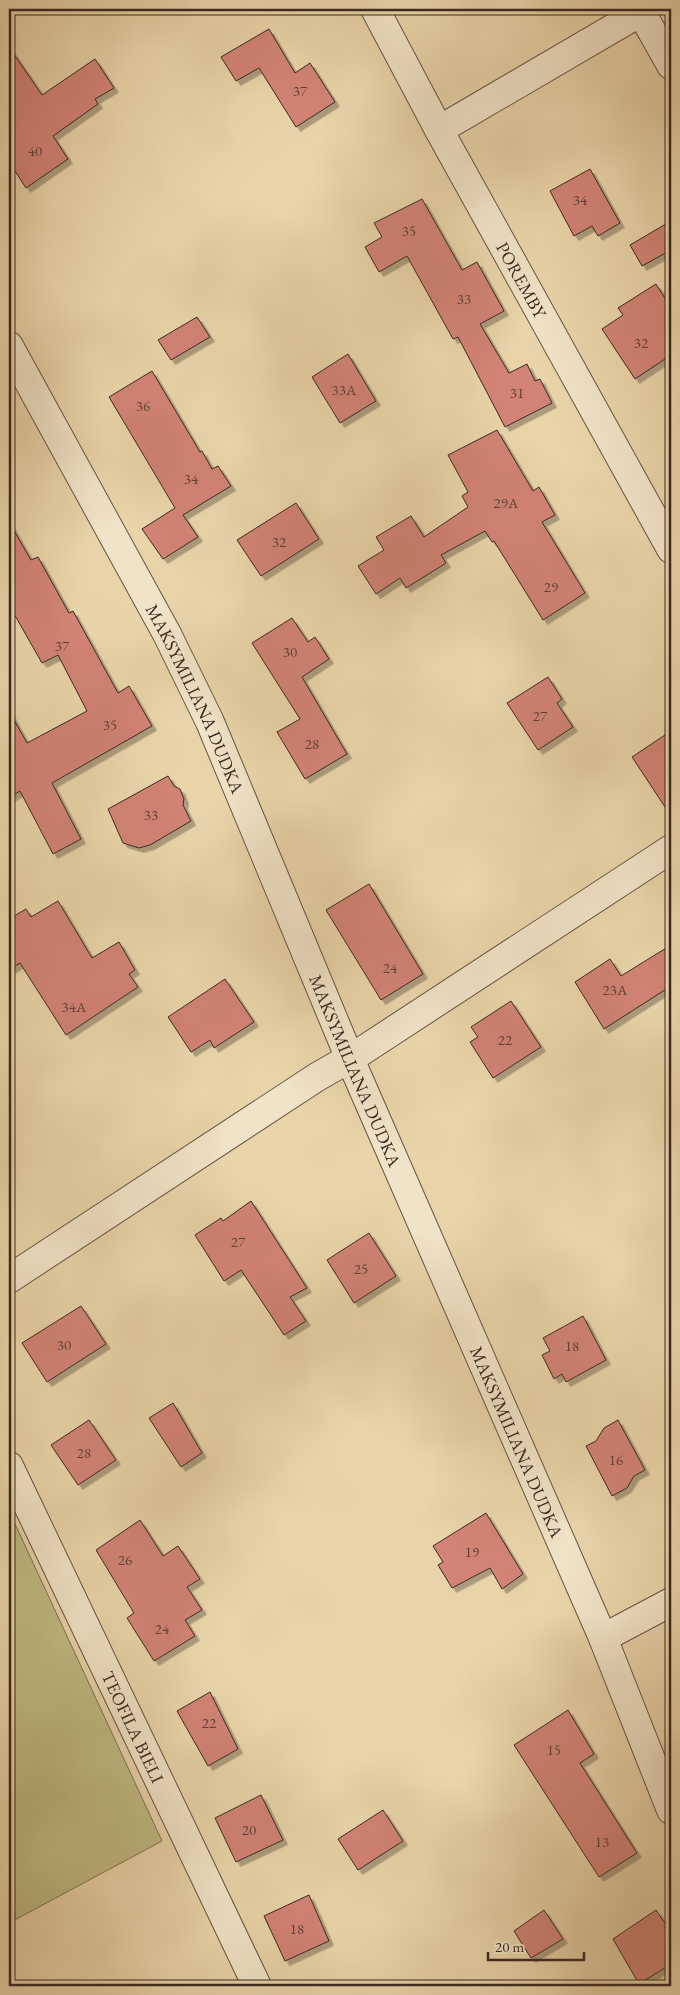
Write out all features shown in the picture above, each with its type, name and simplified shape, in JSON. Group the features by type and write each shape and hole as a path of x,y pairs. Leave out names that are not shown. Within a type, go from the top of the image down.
{"street":[{"name":"POREMBY","path":"375,9 439,130 671,549"},
{"path":"439,130 644,10 671,65"},
{"name":"MAKSYMILIANA DUDKA","path":"9,346 167,634 210,722 350,1059 603,1638 671,1810"},
{"path":"9,1279 317,1077 350,1059 671,849"},
{"name":"TEOFILA BIELI","path":"9,1466 257,1986"},
{"path":"603,1638 671,1602"}],"shaded area":[{"path":"9,1511 162,1841 9,1923"}],"building":[{"path":"269,29 295,73 310,63 335,102 296,127 259,68 236,81 221,57"},
{"path":"9,47 42,95 95,59 114,88 95,99 98,104 53,136 68,159 26,188 9,162"},
{"path":"590,169 620,223 598,236 592,226 574,236 550,191"},
{"path":"422,199 462,270 477,262 504,311 480,324 509,373 527,364 535,381 540,379 552,403 505,427 458,337 453,339 407,256 379,272 365,247 382,237 374,223"},
{"path":"671,221 671,250 642,266 630,245"},
{"path":"656,284 671,308 671,355 635,379 602,329 623,315 618,308"},
{"path":"197,317 210,337 171,360 158,340"},
{"path":"348,354 376,401 340,423 312,377"},
{"path":"152,371 200,452 202,451 212,469 218,466 231,486 183,515 198,537 163,559 142,529 175,508 109,397"},
{"path":"497,430 533,491 539,487 555,515 542,522 585,593 543,620 494,541 492,542 485,531 441,555 446,563 406,588 400,578 376,594 358,566 384,550 376,537 411,516 424,537 468,507 462,496 468,492 448,455"},
{"path":"296,503 319,539 261,576 237,540"},
{"path":"9,522 31,560 38,557 69,613 73,611 118,693 129,686 152,726 52,783 81,839 53,854 20,791 9,798 9,711 27,743 87,711 58,655 42,663 9,605"},
{"path":"292,618 308,642 315,637 329,659 302,677 347,754 305,779 277,732 300,719 252,643"},
{"path":"548,677 562,699 557,703 573,727 538,750 507,703"},
{"path":"671,731 671,816 632,757"},
{"path":"168,776 174,786 180,789 184,799 183,805 191,821 150,845 139,848 123,843 108,809"},
{"path":"369,884 423,974 381,1000 326,910"},
{"path":"58,901 92,958 119,942 135,970 129,974 138,987 66,1035 20,963 9,970 9,919 26,909 31,917"},
{"path":"671,945 671,986 604,1029 575,982 610,959 621,976"},
{"path":"225,979 254,1022 214,1048 210,1040 191,1052 168,1017"},
{"path":"511,1001 541,1047 493,1078 470,1042 478,1037 471,1027"},
{"path":"251,1201 307,1288 290,1297 306,1321 284,1335 241,1270 224,1281 195,1235 221,1218 223,1221"},
{"path":"369,1233 396,1276 354,1303 327,1260"},
{"path":"81,1306 106,1344 47,1382 22,1343"},
{"path":"583,1316 606,1360 566,1382 562,1374 554,1379 542,1355 550,1351 543,1338"},
{"path":"173,1403 202,1453 181,1467 149,1418"},
{"path":"89,1420 116,1460 78,1485 51,1445"},
{"path":"618,1420 645,1470 634,1476 627,1488 612,1496 586,1446 596,1441 604,1428"},
{"path":"486,1513 523,1574 502,1589 490,1568 452,1588 438,1565 443,1562 433,1546"},
{"path":"140,1520 163,1556 178,1546 200,1579 187,1587 202,1610 185,1620 195,1636 154,1661 127,1618 134,1613 96,1550"},
{"path":"210,1692 238,1749 208,1766 177,1711"},
{"path":"568,1710 594,1754 580,1763 637,1853 599,1877 514,1745"},
{"path":"261,1795 283,1840 236,1862 215,1818"},
{"path":"383,1810 403,1841 358,1870 338,1839"},
{"path":"309,1895 329,1941 285,1961 264,1916"},
{"path":"544,1910 563,1939 531,1958 514,1931"},
{"path":"656,1910 671,1932 671,1964 639,1984 613,1939"}]}
